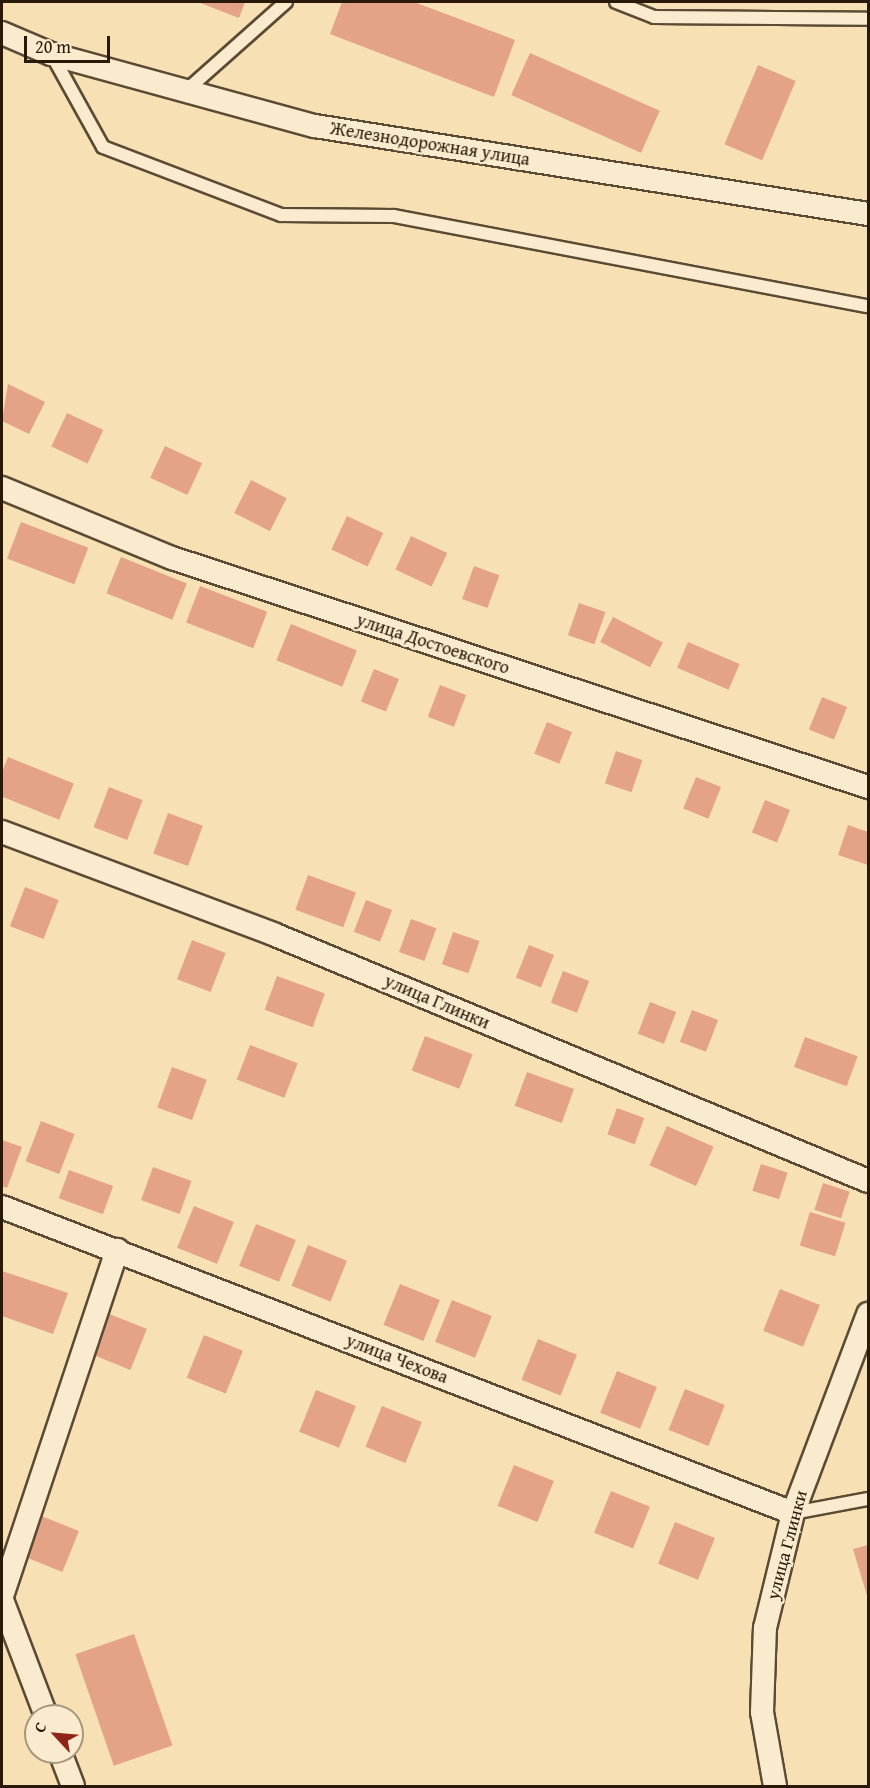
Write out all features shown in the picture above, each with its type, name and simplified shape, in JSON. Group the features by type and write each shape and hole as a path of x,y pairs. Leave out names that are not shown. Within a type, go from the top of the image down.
{"street":[{"name":"Железнодорожная улица","path":"2,33 51,54 188,88 315,126 868,214"},
{"name":"улица Достоевского","path":"2,488 172,558 868,787"},
{"name":"улица Глинки","path":"2,832 273,934 868,1181"},
{"name":"улица Чехова","path":"2,1207 793,1513"},
{"path":"42,1704 2,1598 117,1250"},
{"name":"улица Глинки","path":"775,1786 762,1712 765,1628 793,1513 868,1314"},
{"path":"65,1764 73,1786"}],"lane":[{"path":"188,88 286,2"},
{"path":"616,2 654,16 868,19"},
{"path":"51,54 103,147 280,215 394,216 868,306"},
{"path":"793,1513 868,1499"}],"building":[{"path":"198,2 245,2 239,18"},
{"path":"342,2 414,2 515,40 494,97 330,34"},
{"path":"530,53 660,111 641,153 511,95"},
{"path":"758,65 796,81 762,160 724,144"},
{"path":"8,384 45,402 29,434 2,421"},
{"path":"67,413 103,430 88,463 51,447"},
{"path":"165,446 202,463 187,495 150,478"},
{"path":"251,480 287,498 270,531 234,513"},
{"path":"347,516 383,533 368,566 331,550"},
{"path":"21,522 88,548 74,584 7,558"},
{"path":"411,536 447,553 432,586 395,570"},
{"path":"121,557 187,584 172,620 106,593"},
{"path":"474,566 499,575 487,608 462,599"},
{"path":"200,586 267,612 253,648 186,622"},
{"path":"579,603 605,612 594,644 568,635"},
{"path":"613,617 663,642 650,667 600,642"},
{"path":"291,624 357,651 342,687 276,660"},
{"path":"688,642 740,664 729,690 677,668"},
{"path":"374,669 399,679 386,712 361,701"},
{"path":"440,685 466,695 454,727 428,717"},
{"path":"822,697 847,707 834,740 809,729"},
{"path":"547,722 572,732 559,764 534,754"},
{"path":"616,751 642,760 631,792 605,783"},
{"path":"8,757 74,784 59,820 2,797 2,772"},
{"path":"696,777 721,787 708,819 683,809"},
{"path":"109,787 143,800 127,840 94,827"},
{"path":"765,800 790,810 777,843 752,832"},
{"path":"168,813 203,826 188,866 153,853"},
{"path":"848,825 868,832 868,865 838,855"},
{"path":"308,875 356,892 343,927 295,910"},
{"path":"25,887 59,900 44,939 10,926"},
{"path":"366,900 392,910 380,942 354,932"},
{"path":"411,919 436,928 424,961 399,952"},
{"path":"453,932 479,941 468,973 442,964"},
{"path":"192,940 226,953 211,992 177,979"},
{"path":"529,945 554,955 541,988 516,977"},
{"path":"563,971 589,981 577,1013 551,1003"},
{"path":"277,976 325,993 313,1027 265,1010"},
{"path":"650,1002 676,1012 664,1044 638,1034"},
{"path":"692,1010 718,1020 706,1052 680,1042"},
{"path":"425,1036 473,1054 459,1089 412,1071"},
{"path":"805,1037 858,1056 847,1086 794,1067"},
{"path":"250,1045 298,1063 284,1098 237,1080"},
{"path":"172,1067 207,1080 192,1120 157,1107"},
{"path":"527,1072 574,1089 562,1123 515,1106"},
{"path":"617,1108 644,1118 635,1144 607,1134"},
{"path":"41,1121 75,1134 59,1174 26,1161"},
{"path":"667,1126 714,1147 696,1186 650,1165"},
{"path":"2,1140 22,1147 7,1188 2,1186"},
{"path":"761,1164 788,1173 779,1199 752,1191"},
{"path":"153,1167 192,1181 180,1214 141,1200"},
{"path":"69,1170 113,1186 103,1214 59,1198"},
{"path":"823,1183 850,1192 841,1218 814,1210"},
{"path":"194,1206 234,1222 217,1264 177,1248"},
{"path":"810,1212 845,1223 835,1256 800,1245"},
{"path":"256,1224 296,1240 279,1282 239,1266"},
{"path":"308,1245 347,1261 330,1302 292,1286"},
{"path":"2,1271 68,1293 53,1334 2,1316"},
{"path":"400,1284 440,1300 423,1341 384,1325"},
{"path":"780,1289 820,1305 803,1347 763,1331"},
{"path":"452,1300 492,1316 475,1358 435,1342"},
{"path":"107,1313 147,1329 130,1370 91,1354"},
{"path":"204,1335 243,1351 226,1393 187,1378"},
{"path":"538,1339 577,1355 560,1396 522,1380"},
{"path":"617,1371 657,1387 640,1429 600,1413"},
{"path":"685,1389 725,1405 708,1446 669,1430"},
{"path":"316,1390 356,1406 339,1448 299,1432"},
{"path":"382,1406 422,1422 405,1463 366,1447"},
{"path":"514,1465 554,1481 537,1522 498,1506"},
{"path":"611,1491 650,1507 633,1548 594,1533"},
{"path":"39,1515 79,1531 62,1572 23,1556"},
{"path":"675,1522 715,1538 698,1580 658,1564"},
{"path":"868,1545 868,1599 853,1549"},
{"path":"134,1634 172,1746 114,1766 75,1654"}]}
